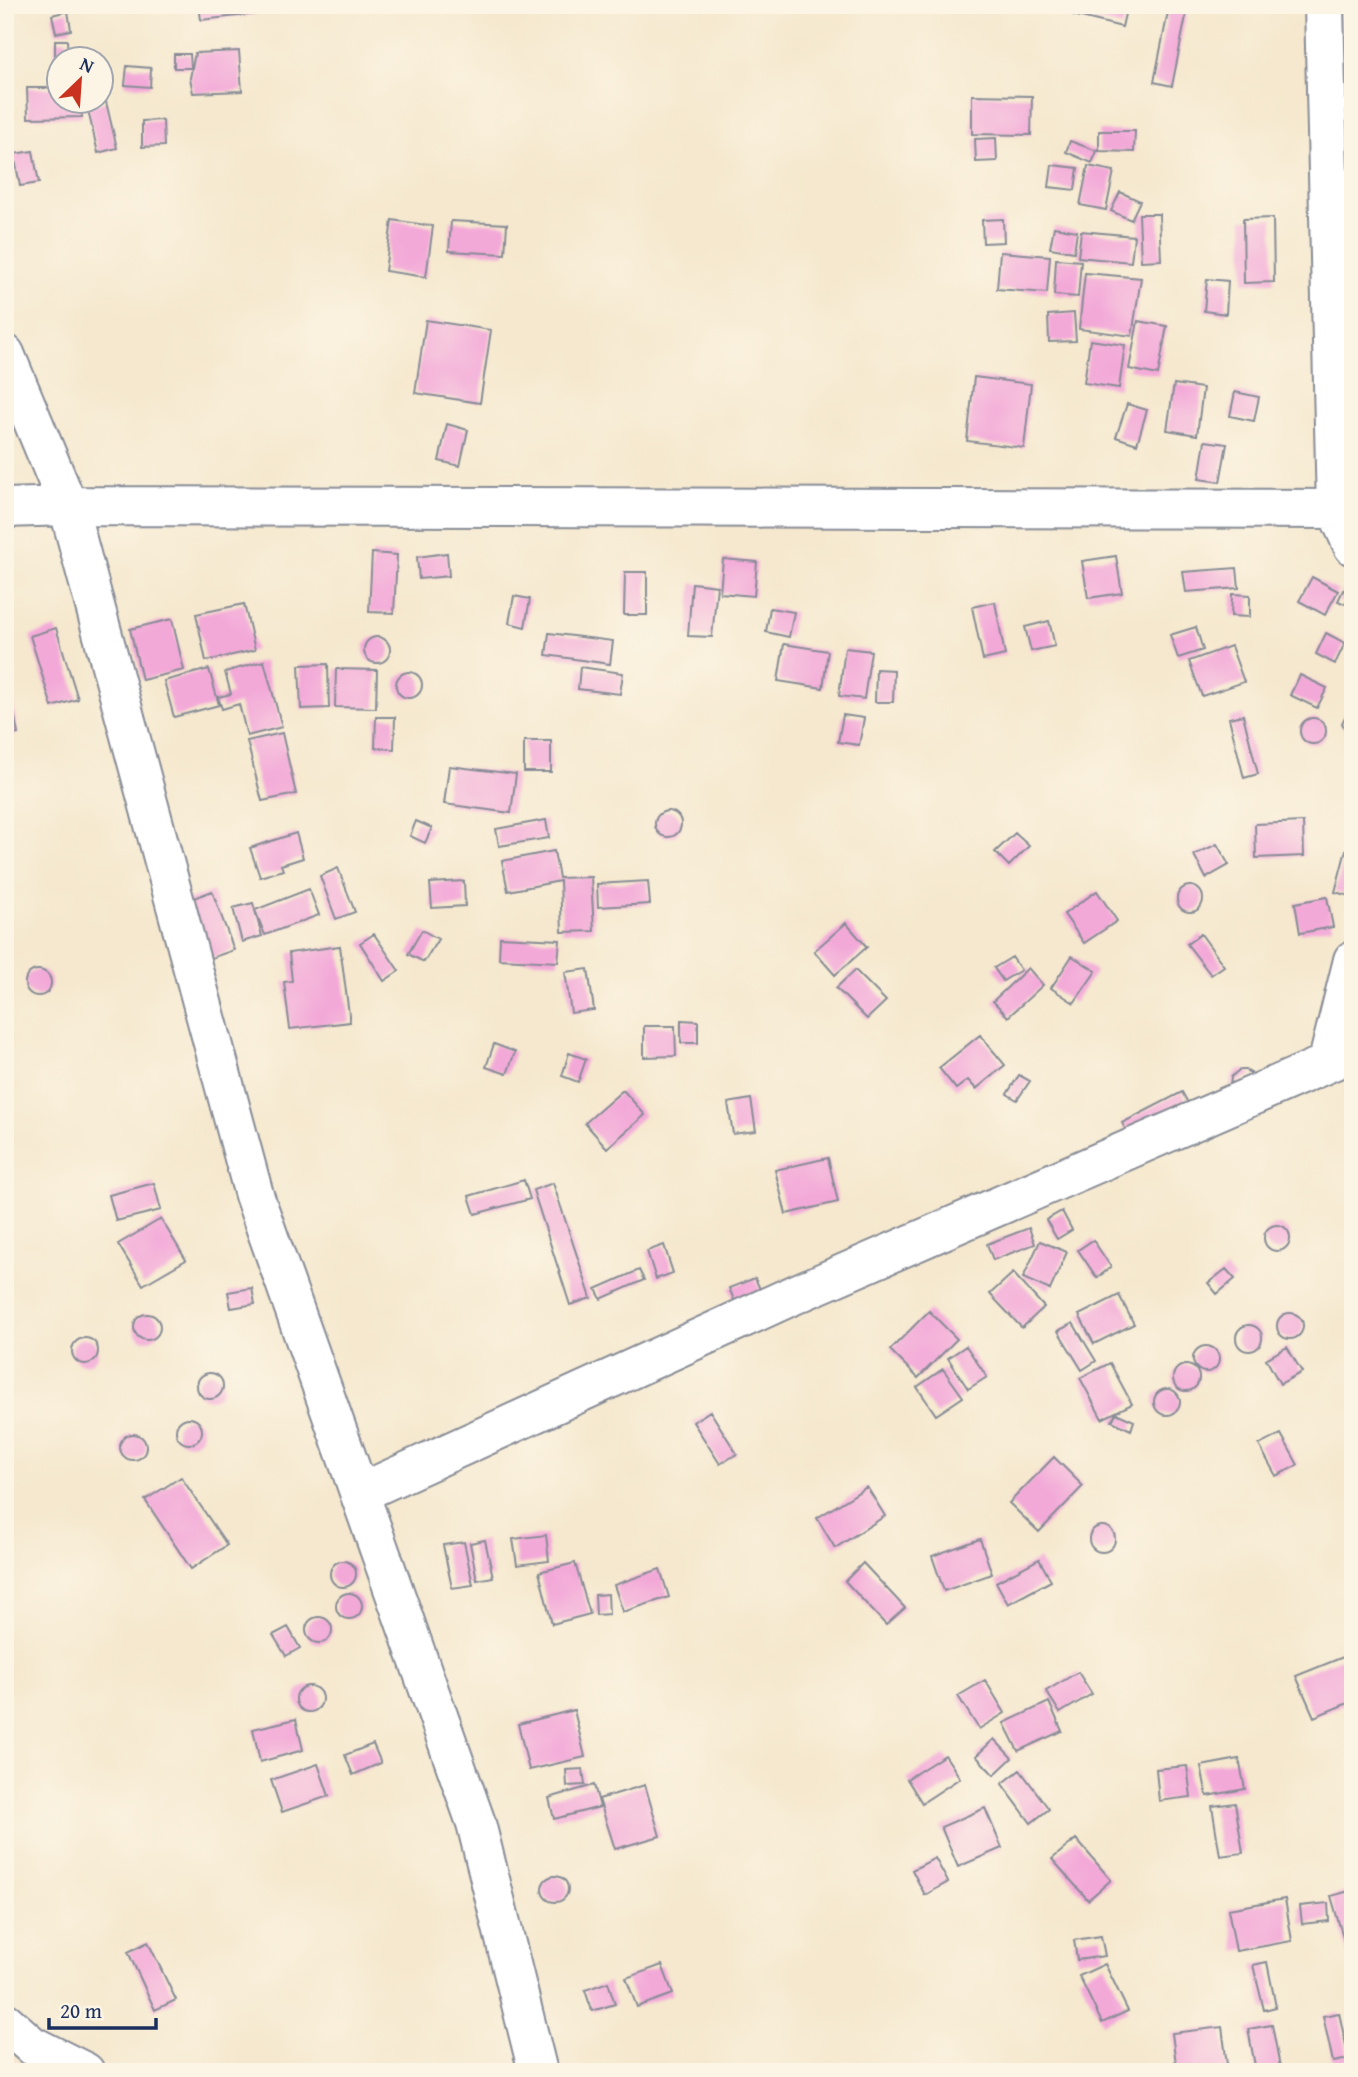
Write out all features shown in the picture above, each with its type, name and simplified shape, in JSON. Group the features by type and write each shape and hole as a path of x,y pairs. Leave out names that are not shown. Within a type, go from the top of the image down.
{"street":[{"path":"1324,5 1344,509 1353,546"},
{"path":"5,354 68,506 254,1195 477,1823 538,2072"},
{"path":"5,508 1344,509"},
{"path":"360,1493 787,1298 1341,1057 1353,960"},
{"path":"5,2022 32,2045 85,2072"}],"building":[{"path":"199,5 255,5 256,14 201,20"},
{"path":"1076,5 1127,5 1122,27 1073,15"},
{"path":"1169,7 1187,11 1172,86 1154,82"},
{"path":"68,11 71,30 56,33 52,15"},
{"path":"55,40 67,40 67,46 55,46"},
{"path":"239,51 242,91 193,93 190,78 195,53"},
{"path":"174,54 190,54 191,68 174,68"},
{"path":"127,66 151,68 150,87 125,85"},
{"path":"10,67 12,91 5,91 5,68"},
{"path":"27,88 46,88 46,116 82,117 28,118"},
{"path":"972,95 1032,96 1031,135 972,134"},
{"path":"89,116 109,116 117,148 98,153"},
{"path":"163,120 164,146 142,147 142,121"},
{"path":"1099,131 1135,131 1134,152 1099,151"},
{"path":"996,138 997,161 976,162 975,139"},
{"path":"1070,141 1097,151 1092,163 1066,152"},
{"path":"33,151 39,183 20,186 14,154"},
{"path":"1052,165 1078,168 1075,190 1049,187"},
{"path":"1088,166 1114,171 1106,210 1080,205"},
{"path":"1120,192 1140,201 1131,220 1111,211"},
{"path":"1139,214 1159,214 1161,260 1141,261"},
{"path":"1273,218 1274,282 1244,283 1243,219"},
{"path":"1003,219 1004,242 983,243 982,220"},
{"path":"392,220 433,226 426,277 385,271"},
{"path":"451,221 507,224 505,254 449,251"},
{"path":"1054,227 1077,231 1074,252 1050,248"},
{"path":"1081,231 1134,236 1131,262 1078,257"},
{"path":"1000,252 1050,256 1047,293 997,289"},
{"path":"1056,259 1081,261 1078,297 1054,295"},
{"path":"1085,273 1141,278 1132,336 1079,329"},
{"path":"1207,279 1228,281 1226,314 1204,311"},
{"path":"1074,313 1076,341 1049,342 1048,315"},
{"path":"426,320 491,330 480,403 415,393"},
{"path":"1138,321 1167,326 1158,375 1129,369"},
{"path":"1090,340 1125,345 1119,388 1084,383"},
{"path":"974,377 1031,384 1024,448 967,441"},
{"path":"1174,384 1203,388 1197,435 1167,430"},
{"path":"1235,392 1259,397 1254,421 1230,416"},
{"path":"1127,404 1147,410 1137,444 1116,437"},
{"path":"447,424 468,430 460,466 439,461"},
{"path":"1205,441 1227,444 1220,482 1199,479"},
{"path":"372,553 397,555 394,613 369,612"},
{"path":"447,553 449,576 419,579 417,557"},
{"path":"1116,556 1122,593 1088,598 1082,561"},
{"path":"723,559 757,562 754,596 720,593"},
{"path":"1237,568 1239,588 1186,592 1183,572"},
{"path":"625,572 647,572 647,615 624,615"},
{"path":"1312,577 1338,591 1325,615 1299,601"},
{"path":"692,583 717,586 712,637 688,636"},
{"path":"1343,590 1350,593 1345,604 1338,601"},
{"path":"1232,594 1250,595 1250,617 1231,616"},
{"path":"514,596 530,599 525,627 509,623"},
{"path":"995,602 1005,655 983,660 972,607"},
{"path":"244,604 255,650 206,661 196,614"},
{"path":"770,608 794,612 789,637 766,632"},
{"path":"172,619 184,670 142,680 130,629"},
{"path":"1049,621 1055,646 1031,651 1025,627"},
{"path":"1196,627 1203,650 1178,658 1170,635"},
{"path":"56,628 78,699 52,707 30,636"},
{"path":"549,633 613,641 610,664 546,655"},
{"path":"1326,633 1345,643 1335,664 1316,654"},
{"path":"377,637 386,641 390,650 386,659 377,663 368,659 364,650 368,641"},
{"path":"784,644 828,651 823,688 778,681"},
{"path":"1231,646 1244,682 1202,696 1189,661"},
{"path":"845,648 871,651 864,699 839,696"},
{"path":"264,661 282,727 247,736 239,704 222,709 218,697 231,694 225,672"},
{"path":"328,664 329,708 301,709 299,665"},
{"path":"580,667 623,673 620,694 578,689"},
{"path":"209,669 219,705 174,717 164,681"},
{"path":"336,669 377,670 376,708 335,707"},
{"path":"876,669 894,670 893,702 875,702"},
{"path":"409,672 418,676 422,685 418,694 409,698 400,694 396,685 400,676"},
{"path":"1300,675 1327,688 1317,708 1290,695"},
{"path":"10,690 18,734 5,737 5,691"},
{"path":"1353,710 1353,737 1346,732 1342,723 1347,713"},
{"path":"843,715 864,718 859,745 838,742"},
{"path":"1243,715 1258,774 1244,778 1229,718"},
{"path":"376,717 395,717 394,749 375,748"},
{"path":"1313,718 1322,722 1326,731 1322,740 1313,744 1304,740 1300,731 1304,722"},
{"path":"282,733 296,794 262,801 247,741"},
{"path":"524,741 551,741 551,772 524,772"},
{"path":"449,766 516,774 511,813 444,804"},
{"path":"1349,782 1353,782 1353,804 1350,804"},
{"path":"668,811 677,815 681,824 677,833 668,837 659,833 655,824 659,815"},
{"path":"546,820 549,838 499,846 496,829"},
{"path":"416,821 432,828 425,843 410,836"},
{"path":"1303,822 1304,856 1256,858 1255,824"},
{"path":"296,833 303,858 281,865 283,870 260,877 250,848"},
{"path":"1015,833 1029,846 1009,866 995,852"},
{"path":"1217,844 1229,865 1206,878 1194,855"},
{"path":"1346,850 1353,852 1353,897 1335,892"},
{"path":"554,851 559,878 591,877 594,931 562,932 560,881 508,891 502,861"},
{"path":"338,868 355,912 336,919 320,876"},
{"path":"464,881 465,906 432,908 430,883"},
{"path":"648,881 650,904 598,907 597,884"},
{"path":"1190,886 1199,890 1203,899 1199,908 1190,912 1181,908 1177,899 1181,890"},
{"path":"309,889 319,915 265,935 255,910"},
{"path":"212,891 234,950 208,959 186,901"},
{"path":"1097,891 1117,921 1084,943 1064,914"},
{"path":"1327,897 1333,927 1300,933 1295,903"},
{"path":"253,903 262,936 242,942 233,908"},
{"path":"846,923 867,947 835,975 814,951"},
{"path":"422,930 438,939 424,962 408,954"},
{"path":"374,934 399,971 384,981 360,943"},
{"path":"1201,934 1224,966 1211,975 1187,944"},
{"path":"500,937 560,940 558,962 499,959"},
{"path":"340,946 350,1022 290,1029 284,982 292,981 289,953"},
{"path":"1072,956 1096,971 1074,1003 1051,988"},
{"path":"1012,957 1021,970 1003,981 994,968"},
{"path":"1028,968 1043,985 1008,1017 993,1001"},
{"path":"588,969 594,1010 571,1013 565,972"},
{"path":"38,970 47,974 51,983 47,992 38,996 29,992 25,983 29,974"},
{"path":"855,970 886,1001 867,1019 836,988"},
{"path":"681,1020 698,1021 698,1043 681,1043"},
{"path":"644,1026 675,1026 676,1056 644,1057"},
{"path":"980,1035 1005,1065 976,1089 968,1080 956,1089 939,1068"},
{"path":"494,1044 515,1052 507,1074 486,1067"},
{"path":"569,1053 586,1059 578,1082 562,1076"},
{"path":"1239,1070 1253,1074 1230,1087 1231,1077"},
{"path":"1019,1075 1030,1081 1017,1100 1007,1094"},
{"path":"623,1090 645,1115 607,1148 585,1123"},
{"path":"1182,1092 1193,1112 1133,1143 1122,1123"},
{"path":"751,1099 756,1131 733,1134 728,1103"},
{"path":"828,1158 838,1202 786,1214 775,1170"},
{"path":"524,1180 530,1199 475,1214 469,1196"},
{"path":"154,1183 161,1210 116,1221 109,1195"},
{"path":"553,1183 591,1298 570,1305 533,1190"},
{"path":"1062,1211 1072,1230 1057,1239 1046,1220"},
{"path":"161,1219 186,1260 143,1285 118,1244"},
{"path":"1277,1225 1286,1229 1290,1238 1286,1247 1277,1251 1268,1247 1264,1238 1268,1229"},
{"path":"1029,1228 1035,1244 993,1260 987,1244"},
{"path":"1093,1240 1111,1267 1097,1278 1078,1250"},
{"path":"1040,1241 1067,1252 1050,1290 1023,1278"},
{"path":"664,1245 673,1273 656,1279 647,1251"},
{"path":"1226,1269 1235,1279 1217,1294 1208,1283"},
{"path":"639,1270 644,1280 601,1299 596,1289"},
{"path":"1013,1273 1044,1307 1022,1328 990,1294"},
{"path":"755,1278 763,1296 737,1307 729,1288"},
{"path":"252,1288 255,1304 231,1308 228,1292"},
{"path":"1119,1295 1134,1324 1094,1344 1079,1315"},
{"path":"929,1311 957,1339 918,1378 890,1350"},
{"path":"1290,1313 1299,1317 1303,1326 1299,1335 1290,1339 1281,1335 1277,1326 1281,1317"},
{"path":"147,1314 156,1318 160,1327 156,1336 147,1340 138,1336 134,1327 138,1318"},
{"path":"1073,1323 1096,1361 1082,1370 1058,1331"},
{"path":"1249,1325 1258,1329 1262,1338 1258,1347 1249,1351 1240,1347 1236,1338 1240,1329"},
{"path":"85,1338 94,1342 98,1351 94,1360 85,1364 76,1360 72,1351 76,1342"},
{"path":"966,1346 987,1377 968,1389 948,1358"},
{"path":"1206,1346 1215,1350 1219,1359 1215,1368 1206,1372 1197,1368 1193,1359 1197,1350"},
{"path":"1287,1347 1302,1372 1280,1384 1266,1359"},
{"path":"1110,1363 1132,1404 1102,1419 1080,1378"},
{"path":"1186,1365 1195,1369 1199,1378 1195,1387 1186,1391 1177,1387 1173,1378 1177,1369"},
{"path":"943,1369 963,1397 936,1415 917,1387"},
{"path":"210,1373 219,1377 223,1386 219,1395 210,1399 201,1395 197,1386 201,1377"},
{"path":"1167,1389 1176,1393 1180,1402 1176,1411 1167,1415 1158,1411 1154,1402 1158,1393"},
{"path":"710,1411 737,1454 720,1464 693,1422"},
{"path":"1116,1413 1134,1421 1131,1430 1112,1421"},
{"path":"189,1418 198,1422 202,1431 198,1440 189,1444 180,1440 176,1431 180,1422"},
{"path":"133,1434 142,1438 146,1447 142,1456 133,1460 124,1456 120,1447 124,1438"},
{"path":"1281,1434 1298,1465 1276,1476 1259,1445"},
{"path":"1054,1457 1083,1486 1039,1532 1009,1503"},
{"path":"181,1477 227,1545 191,1569 145,1500"},
{"path":"867,1487 885,1516 835,1548 817,1518"},
{"path":"1102,1526 1111,1530 1115,1539 1111,1548 1102,1552 1093,1548 1089,1539 1093,1530"},
{"path":"546,1535 549,1561 517,1565 513,1539"},
{"path":"980,1539 992,1574 944,1591 932,1556"},
{"path":"485,1540 493,1577 477,1580 470,1543"},
{"path":"464,1542 473,1585 452,1588 443,1545"},
{"path":"1039,1559 1051,1581 1008,1604 996,1582"},
{"path":"343,1561 352,1565 356,1574 352,1583 343,1587 334,1583 330,1574 334,1565"},
{"path":"575,1563 590,1614 552,1624 539,1572"},
{"path":"863,1563 905,1608 886,1625 845,1581"},
{"path":"660,1569 669,1597 623,1612 614,1585"},
{"path":"349,1593 358,1597 362,1606 358,1615 349,1619 340,1615 336,1606 340,1597"},
{"path":"608,1594 609,1614 596,1615 595,1595"},
{"path":"319,1617 328,1621 332,1630 328,1639 319,1643 310,1639 306,1630 310,1621"},
{"path":"1353,1620 1353,1644 1344,1624"},
{"path":"288,1627 300,1648 286,1656 273,1635"},
{"path":"1353,1653 1353,1701 1314,1717 1296,1676"},
{"path":"1078,1672 1092,1694 1060,1713 1046,1691"},
{"path":"985,1680 1005,1713 979,1729 958,1696"},
{"path":"309,1686 318,1690 322,1699 318,1708 309,1712 300,1708 296,1699 300,1690"},
{"path":"1049,1702 1062,1731 1018,1751 1004,1723"},
{"path":"574,1710 585,1757 529,1770 518,1724"},
{"path":"296,1719 303,1750 260,1762 253,1729"},
{"path":"994,1739 1012,1758 994,1775 976,1756"},
{"path":"373,1744 381,1763 353,1775 345,1755"},
{"path":"945,1755 960,1778 922,1803 907,1779"},
{"path":"1239,1759 1245,1789 1207,1796 1201,1766"},
{"path":"318,1764 329,1796 282,1812 271,1780"},
{"path":"1187,1766 1191,1797 1159,1801 1156,1769"},
{"path":"583,1769 585,1785 567,1786 566,1770"},
{"path":"1020,1770 1049,1809 1031,1823 1002,1784"},
{"path":"594,1785 600,1807 554,1819 549,1798"},
{"path":"645,1785 660,1836 615,1849 599,1799"},
{"path":"1235,1803 1243,1853 1220,1856 1212,1806"},
{"path":"985,1808 1002,1848 958,1867 941,1827"},
{"path":"1076,1839 1111,1880 1088,1900 1052,1859"},
{"path":"935,1858 948,1882 925,1895 912,1870"},
{"path":"555,1876 564,1880 568,1889 564,1898 555,1902 546,1898 542,1889 546,1880"},
{"path":"1353,1890 1353,1953 1348,1955 1331,1896"},
{"path":"1285,1899 1292,1941 1236,1951 1228,1909"},
{"path":"1328,1903 1329,1921 1302,1924 1300,1906"},
{"path":"1101,1936 1105,1956 1077,1960 1074,1940"},
{"path":"148,1942 176,2000 155,2010 128,1952"},
{"path":"1267,1962 1276,2007 1264,2010 1253,1965"},
{"path":"1105,1964 1128,2011 1102,2023 1079,1976"},
{"path":"662,1965 673,1994 637,2007 626,1978"},
{"path":"608,1982 615,2004 592,2011 585,1990"},
{"path":"1339,2013 1349,2059 1333,2062 1323,2016"},
{"path":"1272,2025 1280,2067 1256,2071 1248,2029"},
{"path":"1222,2027 1228,2072 1177,2072 1172,2033"}]}
